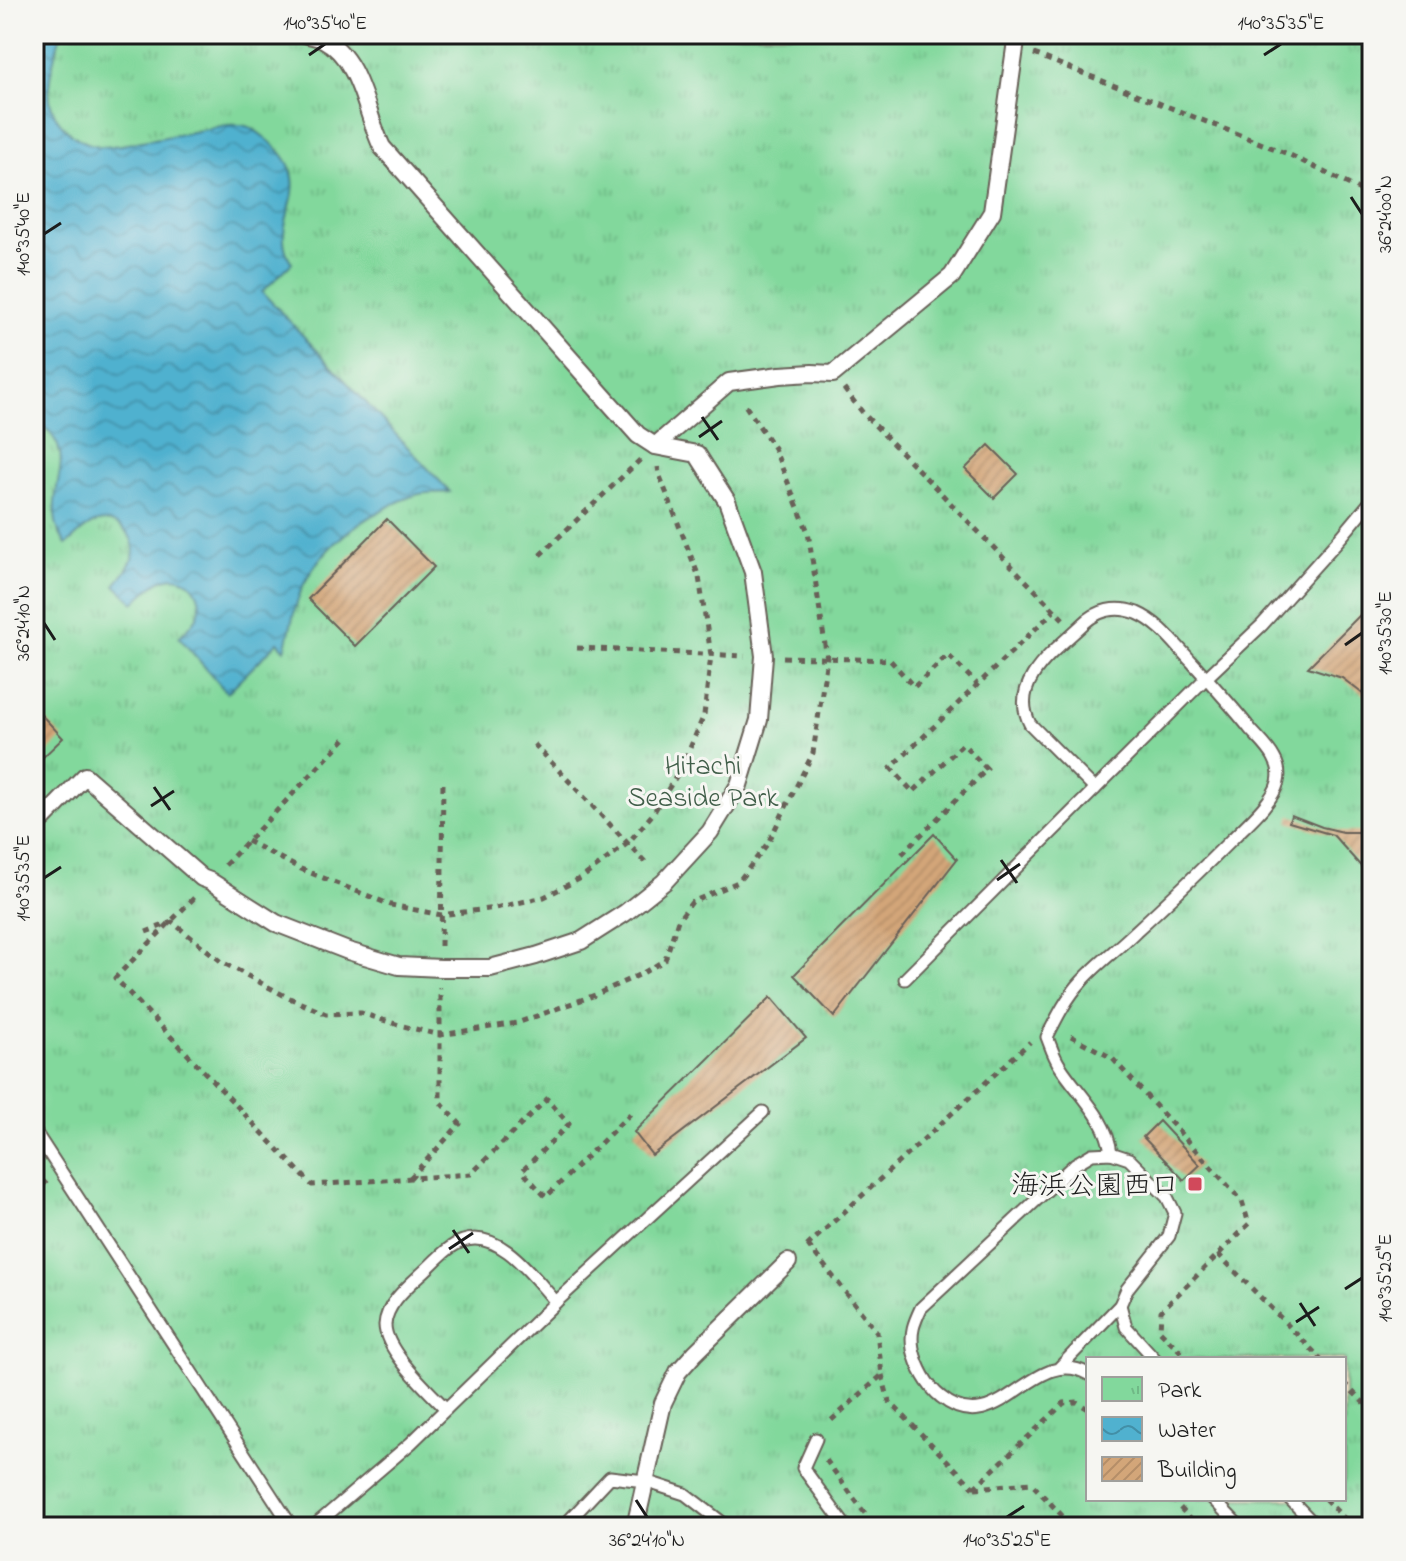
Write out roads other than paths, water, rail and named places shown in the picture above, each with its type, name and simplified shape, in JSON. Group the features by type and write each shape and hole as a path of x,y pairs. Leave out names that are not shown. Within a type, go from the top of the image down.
{"street":[{"path":"34,810 43,819 85,776 202,878 276,923 334,946 399,966 490,968 581,941 625,913 664,882 710,832 739,785 759,720 764,656 753,572 727,501 697,454 655,446 638,435 382,147 357,79 342,54 323,39 305,34"},
{"path":"655,446 729,382 780,375 833,374 952,276 992,212 1016,40"},
{"path":"635,1527 663,1403 678,1372 788,1262"}],"lane":[{"path":"905,979 1262,625 1372,500"},
{"path":"1095,789 1030,724 1024,703 1033,674 1044,660 1090,617 1105,609 1137,613 1160,627 1229,702 1274,758 1279,771 1272,795 1258,812 1083,980 1058,1013 1047,1037 1057,1061 1101,1122 1111,1153"},
{"path":"313,1527 411,1443 556,1302 763,1112"},
{"path":"34,1130 292,1527"},
{"path":"1059,1368 1120,1305 1127,1289 1169,1236 1175,1213 1167,1197 1129,1159 1111,1153 1092,1154 1075,1164 921,1308 911,1327 916,1362 924,1377 938,1395 952,1405 970,1411 988,1408 1038,1377 1059,1368 1073,1367 1086,1373"},
{"path":"446,1409 397,1356 385,1326 394,1302 416,1280 451,1247 465,1240 492,1241 505,1249 556,1302"},
{"path":"1120,1305 1126,1327 1153,1357"},
{"path":"816,1439 803,1468 846,1527"},
{"path":"563,1527 610,1477 645,1481 685,1494 728,1527"},
{"path":"1215,1501 1240,1527"},
{"path":"1292,1501 1317,1527"}],"water":[{"path":"34,34 61,34 49,84 52,109 70,133 82,141 99,146 117,146 239,125 257,132 283,155 292,171 294,187 284,231 285,247 292,263 262,292 450,492 423,493 406,498 348,531 328,549 304,584 285,650 278,642 227,693 179,637 193,622 200,604 196,590 186,580 164,579 134,603 115,585 133,557 132,543 125,530 113,523 98,522 85,528 66,545 57,528 55,507 60,455 49,431 34,419"}],"place":[{"name":"海浜公園西口","path":"1195,1184"}],"park label":[{"name":"Hitachi Seaside Park","path":"703,780"}]}
